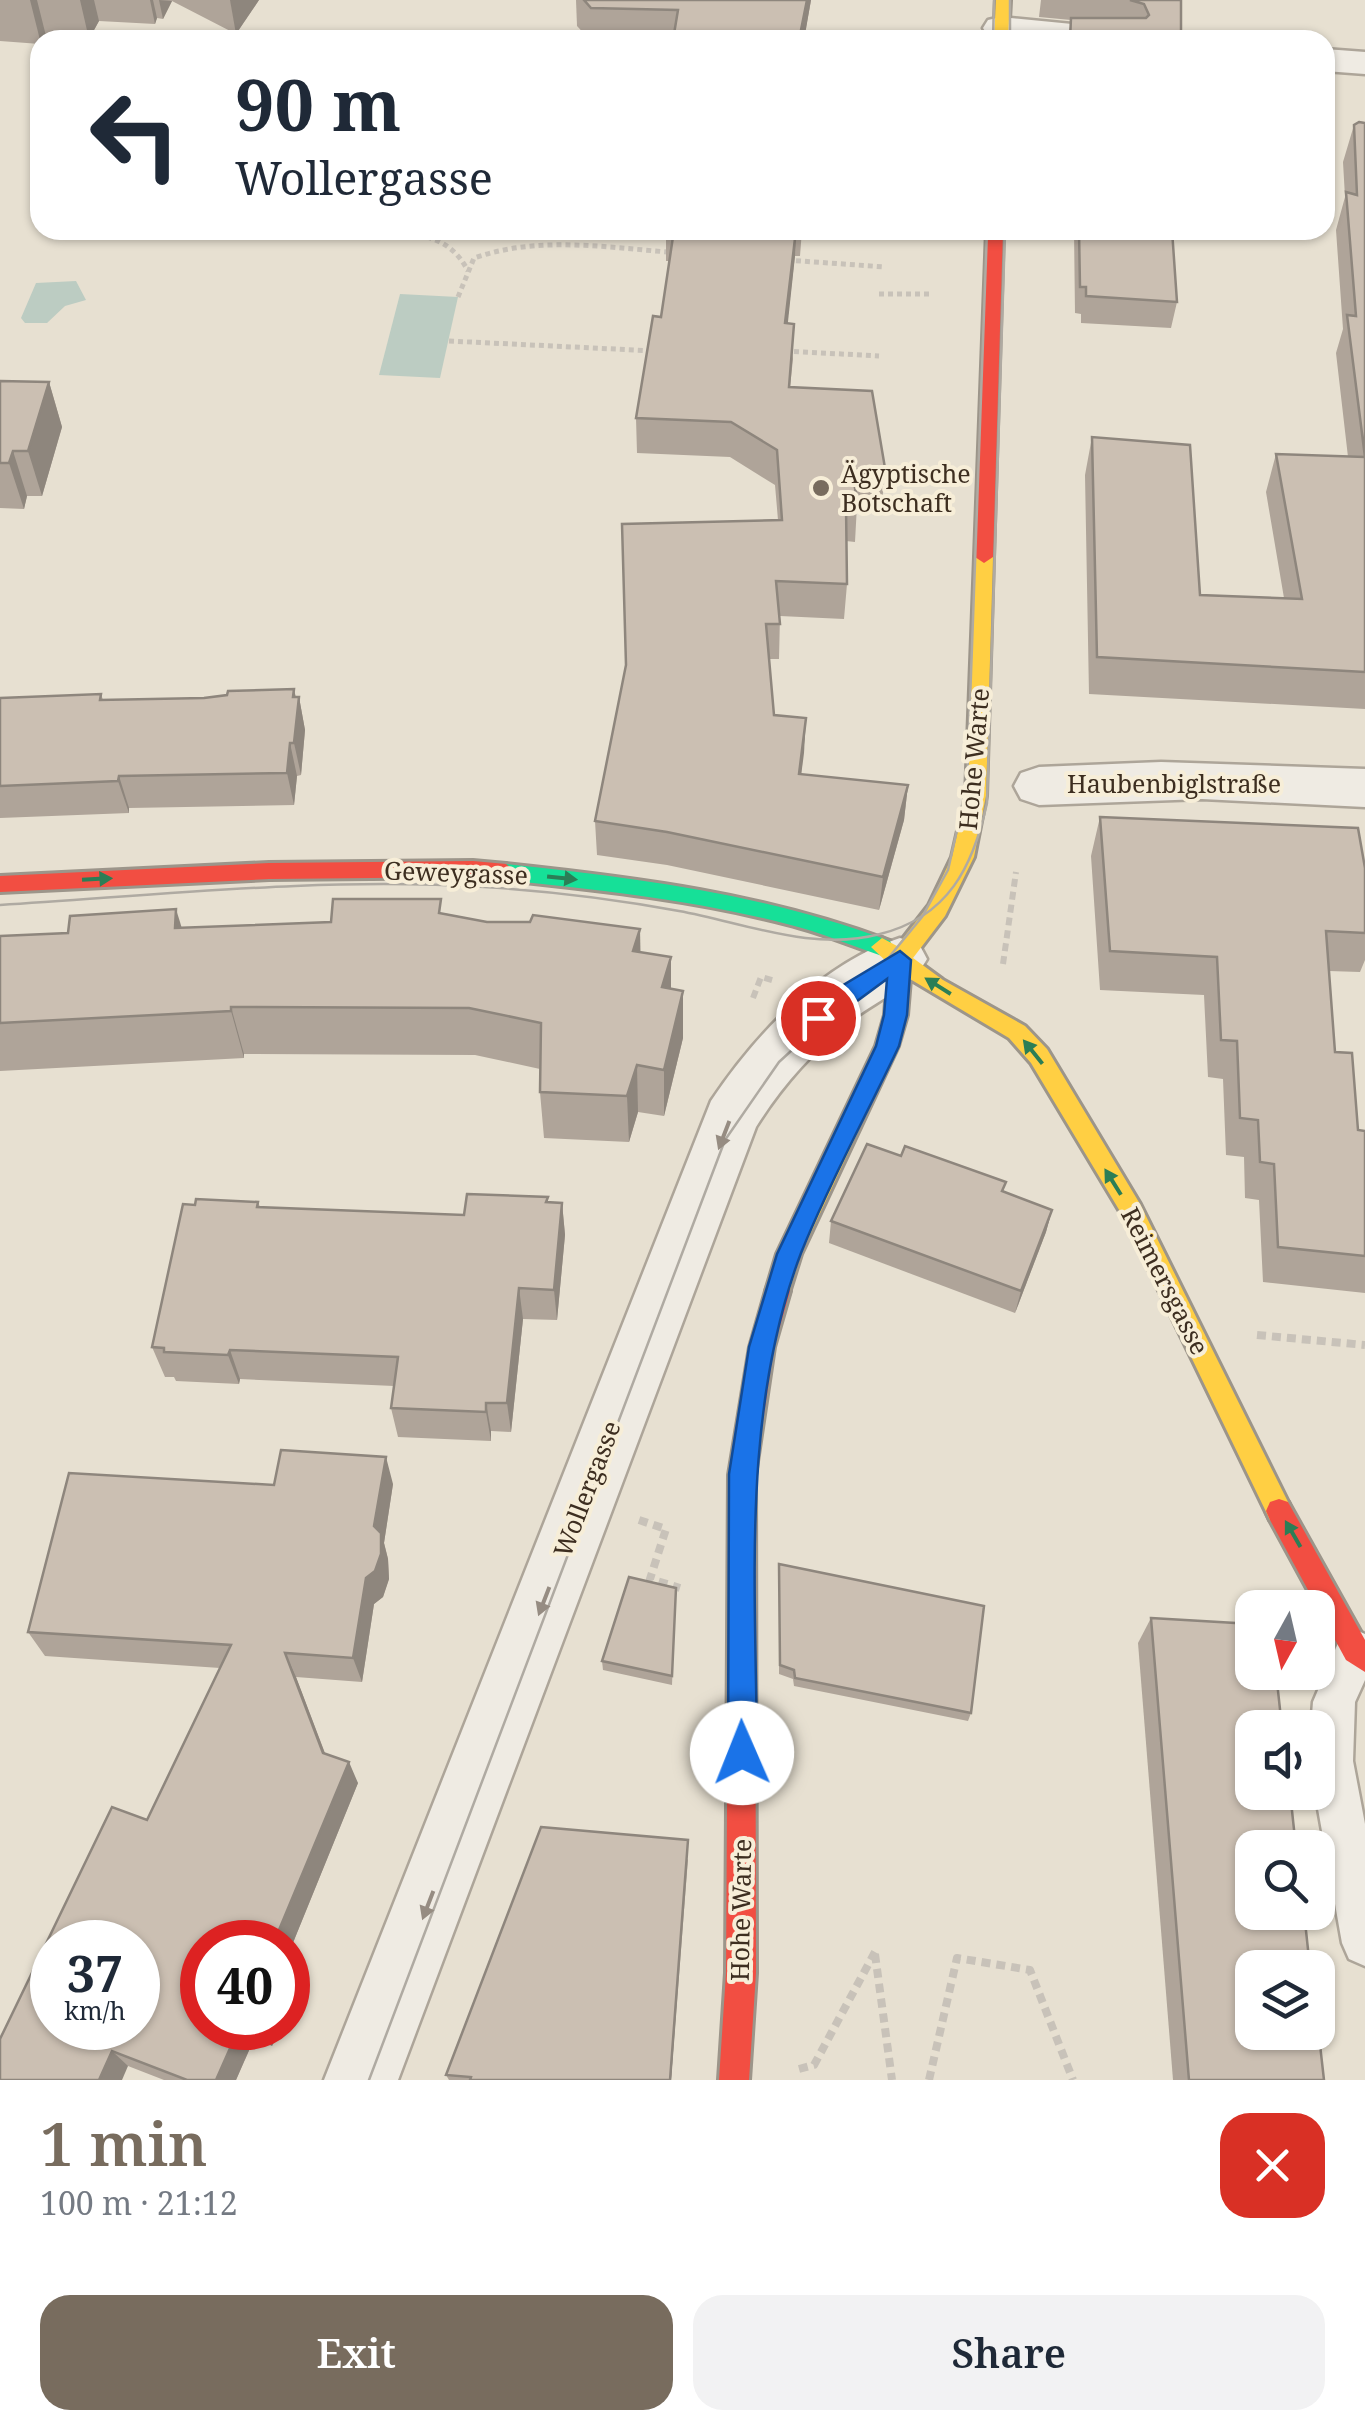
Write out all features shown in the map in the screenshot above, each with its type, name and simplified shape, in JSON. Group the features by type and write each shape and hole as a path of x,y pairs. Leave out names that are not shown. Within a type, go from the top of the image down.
{"street":[{"path":"1002,23 1051,30"},
{"path":"1335,61 1365,63"},
{"name":"Hohe Warte","path":"734,2080 741,1973 743,1818 740,1548 742,1474 751,1409 762,1347 789,1254 888,1046 896,1015 900,960 938,910 963,857 976,796 995,240"},
{"name":"Haubenbiglstraße","path":"1039,786 1114,780 1234,780 1365,788"},
{"name":"Geweygasse","path":"0,884 269,870 472,869 624,884 809,920 881,946 900,960"},
{"name":"Reimersgasse","path":"900,960 935,986 1017,1032 1039,1056 1132,1211 1251,1460 1360,1655"},
{"name":"Wollergasse","path":"361,2080 731,1118 747,1091 778,1054 838,999 900,960"}],"lane":[{"path":"1360,1655 1334,1702 1332,1761 1365,1943"}],"path":[{"path":"439,240 462,253 469,272"},
{"path":"458,297 474,258 521,244 668,252"},
{"path":"778,259 885,267"},
{"path":"879,294 932,294"},
{"path":"448,341 662,351"},
{"path":"779,350 879,356"},
{"name":"Haubenbiglstraße","path":"978,1008 998,992 1024,818 1039,786"},
{"path":"1191,1328 1365,1346"},
{"path":"666,1529 650,1580 684,1590 684,1607"},
{"path":"780,2073 814,2065 875,1952 892,2080"},
{"path":"929,2080 957,1958 1030,1970 1074,2080"}],"shaded area":[{"path":"76,281 86,300 65,306 47,323 25,323 21,318 36,283"},
{"path":"400,294 458,297 440,378 379,375"}],"building":[{"path":"584,0 807,0 801,30 675,30 678,10 591,8"},
{"path":"1130,0 1181,0 1181,30 1070,30 1071,18 1146,18 1149,15 1144,4"},
{"path":"1365,123 1365,457 1347,315 1356,316 1346,192 1357,195 1354,125"},
{"path":"673,240 795,240 785,323 794,324 789,387 872,391 885,468 852,470 858,506 846,506 847,584 776,581 780,624 766,624 774,715 806,718 799,774 908,785 883,877 595,821 626,665 622,524 782,520 777,450 731,422 636,418 653,316 661,317"},
{"path":"1079,240 1173,240 1177,302 1086,296 1086,287 1080,287"},
{"path":"0,381 49,382 28,451 13,451 9,463 0,463"},
{"path":"1092,437 1190,445 1200,595 1302,599 1276,454 1365,457 1365,672 1097,657"},
{"path":"294,689 293,697 299,697 287,773 119,776 118,781 0,786 0,698 101,694 100,700 204,698 227,695 228,691"},
{"path":"1100,817 1358,828 1365,868 1365,933 1326,931 1335,1052 1352,1053 1358,1130 1365,1131 1365,1256 1278,1247 1274,1164 1260,1162 1258,1120 1240,1118 1237,1041 1221,1040 1217,957 1110,951"},
{"path":"333,899 441,899 439,913 487,922 530,922 533,915 640,929 633,951 671,957 662,987 683,991 664,1070 637,1065 627,1096 540,1092 541,1023 469,1008 231,1007 231,1011 0,1023 0,936 68,933 70,916 176,909 175,928 331,922"},
{"path":"867,1144 901,1156 905,1146 1006,1182 1002,1191 1052,1210 1021,1291 831,1221"},
{"path":"467,1194 548,1197 546,1202 562,1203 554,1290 519,1288 507,1403 486,1403 486,1412 391,1408 398,1357 230,1350 228,1355 164,1352 164,1348 152,1347 183,1204 195,1205 196,1199 258,1202 257,1207 464,1215"},
{"path":"281,1450 386,1457 374,1526 381,1533 381,1554 375,1571 366,1578 353,1658 285,1653 323,1753 349,1762 283,1920 180,1920 180,2050 229,2050 216,2080 187,2080 112,2051 99,2080 0,2080 0,2039 30,1977 30,2050 160,2050 160,1920 57,1920 112,1807 147,1820 231,1645 28,1632 69,1473 274,1485"},
{"path":"779,1564 984,1606 971,1713 795,1678 794,1670 780,1665"},
{"path":"629,1577 676,1588 672,1676 602,1661"},
{"path":"1151,1618 1235,1623 1235,1690 1278,1690 1280,1710 1235,1710 1235,1810 1292,1810 1294,1830 1235,1830 1235,1930 1306,1930 1308,1950 1235,1950 1235,2050 1321,2050 1324,2080 1189,2080"},
{"path":"541,1827 688,1840 670,2080 470,2080 471,2077 446,2075"}],"tram line":[{"path":"993,30 994,0"},
{"path":"1010,0 1010,30"},
{"path":"923,915 948,870 967,785 987,240"},
{"path":"923,915 940,902 965,868 987,803 1005,240"},
{"path":"0,905 181,892 423,884 557,893 631,903 779,934 830,940 880,934 923,915"},
{"path":"369,2080 725,1140 779,1062 876,973 923,915"}],"traffic: fast":[{"path":"506,872 745,905 837,930 882,947"}],"traffic: slow":[{"path":"1002,30 1003,0"},
{"path":"778,1291 789,1254 887,1046 896,1015 900,959 937,910 963,857 976,796 984,557"},
{"path":"882,947 935,986 1017,1032 1039,1056 1132,1211 1279,1511"}],"traffic: jam":[{"path":"984,557 995,240"},
{"path":"0,884 269,871 506,872"},
{"path":"734,2080 741,1973 742,1475 762,1347 778,1291"},
{"path":"1279,1511 1356,1651 1365,1659"}],"place":[{"name":"Ägyptische Botschaft","path":"821,488"}],"route":[{"path":"742,1753 742,1474 762,1347 789,1254 888,1046 896,1015 900,960 838,999 818,1018"}]}
